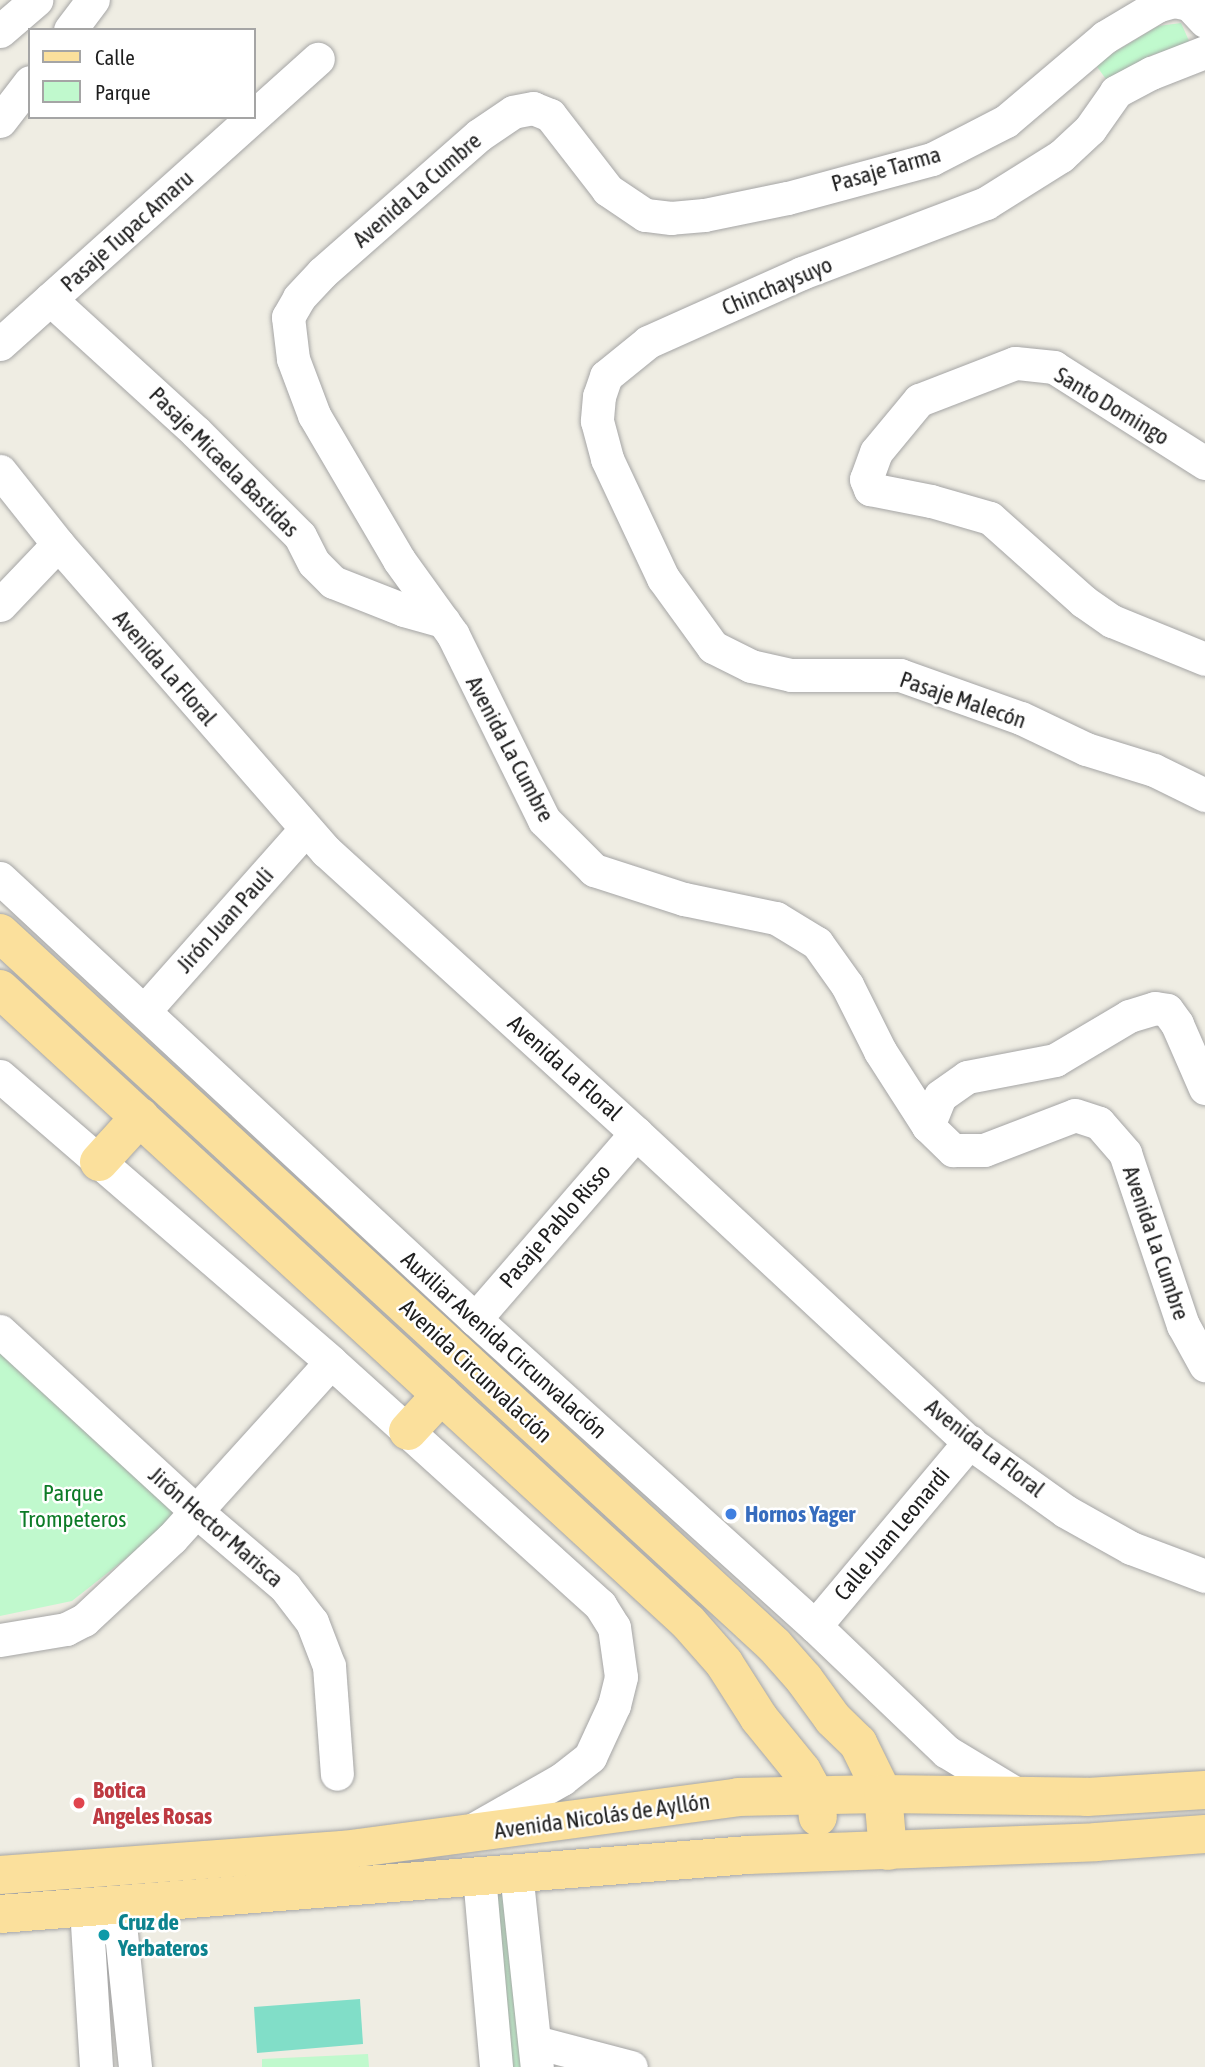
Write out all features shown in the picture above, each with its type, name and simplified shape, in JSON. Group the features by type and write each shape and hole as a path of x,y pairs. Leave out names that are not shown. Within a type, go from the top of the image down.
{"main road":[{"name":"Avenida Circunvalación","path":"0,933 774,1646 804,1679 833,1719 858,1743 883,1794 888,1851"},
{"name":"Avenida Circunvalación","path":"0,989 688,1622 724,1663 759,1718 802,1771 816,1796 821,1850"},
{"path":"99,1162 140,1117"},
{"path":"408,1431 441,1395"},
{"name":"Avenida Nicolás de Ayllón","path":"0,1875 343,1850 738,1797 883,1794 1087,1797 1205,1790"},
{"name":"Avenida Nicolás de Ayllón","path":"0,1914 821,1850 888,1851 1205,1834"}],"street":[{"path":"0,31 36,0"},
{"path":"72,28 93,0"},
{"name":"Pasaje Tarma","path":"608,190 645,215 671,218 754,205 932,159 1006,121 1105,37 1157,6 1174,1 1189,4 1205,21"},
{"name":"Chinchaysuyo","path":"713,647 663,578 607,459 597,421 598,396 606,376 648,342 692,321 739,303 802,273 986,203 1061,156 1090,129 1116,92 1151,73 1205,52"},
{"name":"Pasaje Tupac Amaru","path":"256,115 318,59"},
{"path":"0,121 28,85"},
{"name":"Avenida La Cumbre","path":"608,190 550,115 533,108 513,112 479,135 322,273 299,298 288,317 293,359 314,415 399,560 453,635 544,820 564,842 594,870 684,899 776,918 817,943 847,985 880,1051 928,1126 953,1150 984,1150 1075,1115 1099,1122 1125,1153 1182,1325 1205,1365"},
{"name":"Pasaje Tupac Amaru","path":"0,344 251,119"},
{"name":"Pasaje Micaela Bastidas","path":"50,299 144,382 300,536 314,563 333,582 404,610 443,621"},
{"name":"Santo Domingo","path":"1204,460 1054,367 1015,363 919,400 876,452 867,468 866,479 870,489 931,501 990,518 1083,601 1112,621 1205,659"},
{"name":"Avenida La Floral","path":"0,471 58,544 305,830 970,1441 1076,1517 1131,1548 1205,1576"},
{"path":"0,606 58,544"},
{"name":"Pasaje Malecón","path":"713,647 751,666 791,675 900,675 1021,718 1086,749 1154,770 1205,795"},
{"name":"Jirón Juan Pauli","path":"145,1010 305,830"},
{"name":"Auxiliar Avenida Circunvalación","path":"0,878 475,1319 815,1626 947,1752 1020,1796"},
{"path":"928,1126 940,1096 967,1077 1055,1060 1129,1016 1155,1008 1167,1010 1177,1024 1205,1088"},
{"path":"5,1091 99,1162 331,1363 593,1598 614,1627 621,1677 614,1705 590,1757 562,1779 463,1835"},
{"name":"Pasaje Pablo Risso","path":"475,1319 636,1133"},
{"name":"Jirón Hector Marisca","path":"0,1331 197,1512 285,1587 312,1622 329,1666 337,1774"},
{"path":"0,1640 66,1629 84,1620 197,1512 331,1363"},
{"name":"Calle Juan Leonardi","path":"815,1626 970,1441"},
{"path":"497,1874 536,2055 631,2067"},
{"path":"496,2067 497,1874"},
{"path":"96,2067 102,1907"},
{"path":"102,1907 135,2067"}],"green space":[{"path":"1181,23 1190,43 1149,56 1111,86 1095,64 1158,26"},
{"name":"Parque Trompeteros","path":"0,1335 172,1503 172,1515 171,1523 72,1601 0,1616"},
{"path":"515,1887 529,2067 507,2067 495,1889"},
{"path":"368,2054 369,2067 262,2067 262,2059"}],"shaded area":[{"path":"360,1999 363,2044 257,2053 254,2007"}],"place":[{"name":"Hornos Yager","path":"731,1514"},
{"name":"Botica Angeles Rosas","path":"79,1803"},
{"name":"Cruz de Yerbateros","path":"104,1935"}]}
